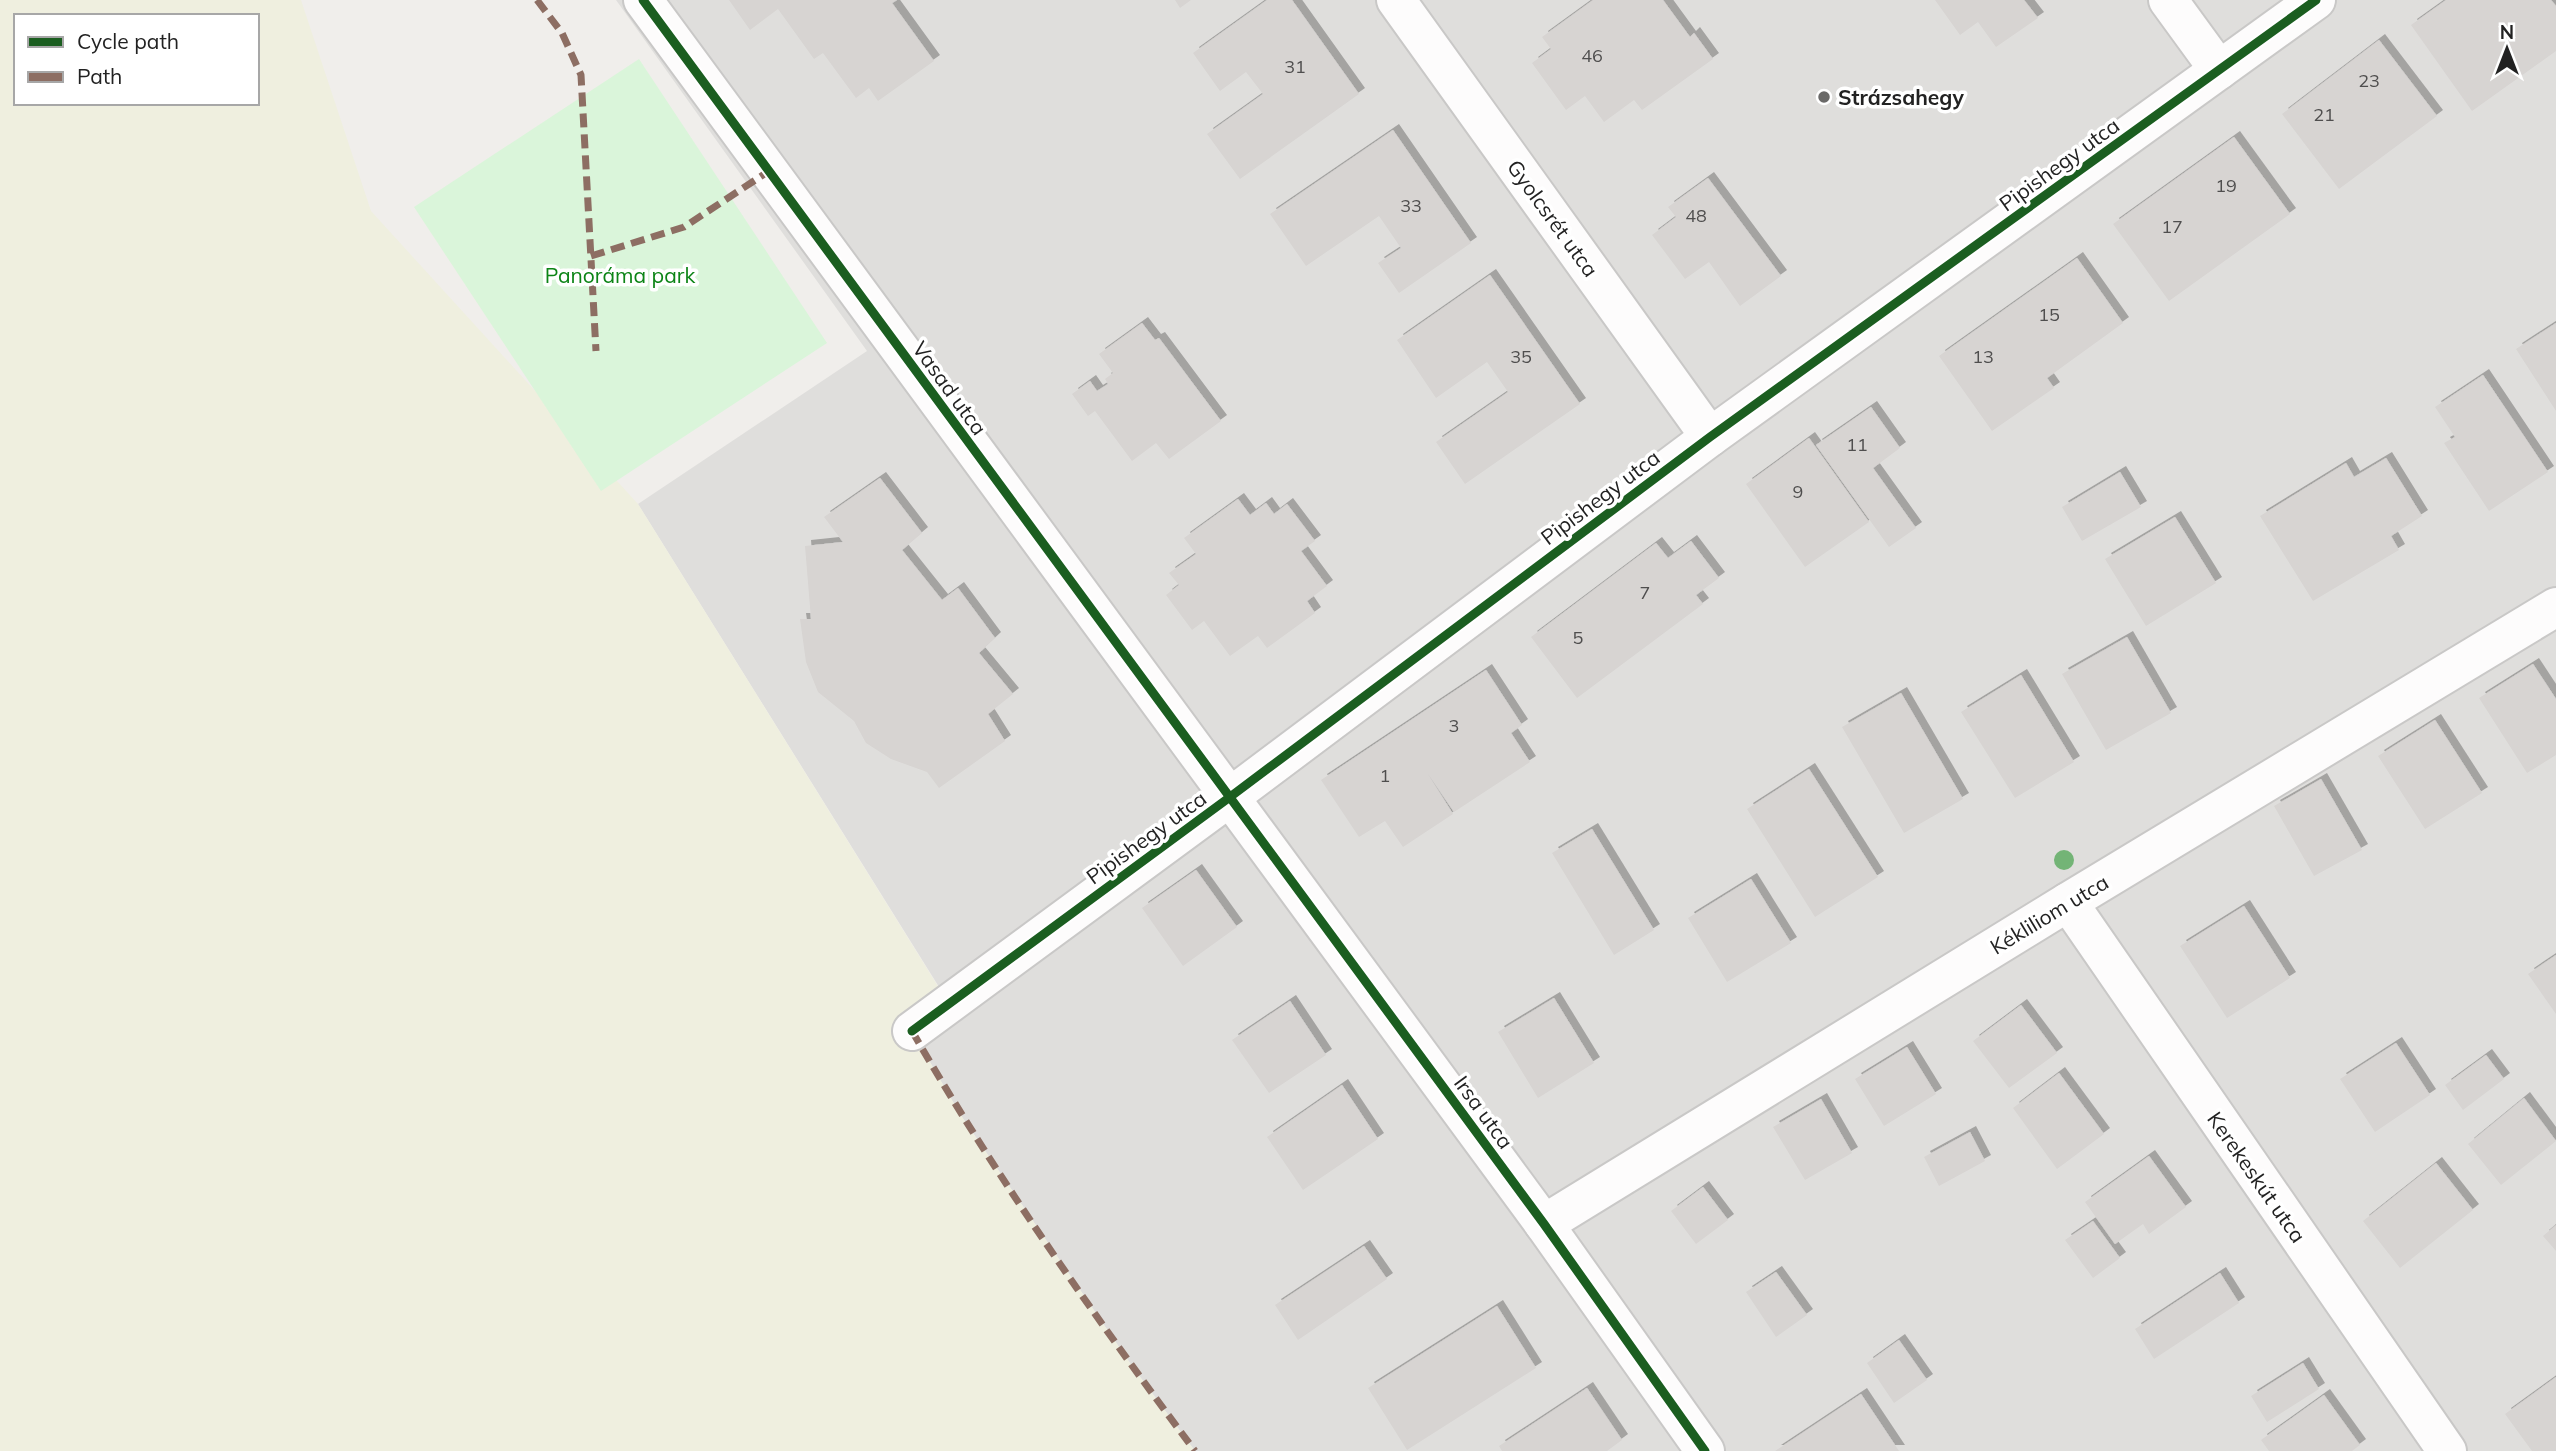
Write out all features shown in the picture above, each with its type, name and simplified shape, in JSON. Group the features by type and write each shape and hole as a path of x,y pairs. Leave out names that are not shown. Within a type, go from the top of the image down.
{"street":[{"name":"Vasad utca","path":"643,0 1230,797"},
{"name":"Gyolcsrét utca","path":"1396,0 1710,436"},
{"path":"2168,0 2219,70"},
{"name":"Pipishegy utca","path":"912,1031 1230,797 1710,436 2316,0"},
{"name":"Kékliliom utca","path":"1544,1224 2067,902 2556,607"},
{"name":"Irsa utca","path":"1230,797 1544,1224 1705,1451"},
{"name":"Kerekeskút utca","path":"2067,902 2447,1451"}],"shaded area":[{"path":"616,0 2556,0 2556,1451 1195,1451 1132,1366 960,1114 912,1031 949,1003 638,504 867,351"}],"green space":[{"path":"0,0 301,0 371,211 638,504 949,1004 912,1031 960,1114 1132,1366 1195,1451 0,1451"},
{"name":"Panoráma park","path":"639,59 827,343 601,491 414,207"}],"building":[{"path":"729,0 897,0 892,3 934,61 878,101 869,88 856,98 823,53 814,59 778,9 750,30"},
{"path":"1175,0 1191,0 1180,8"},
{"path":"1267,0 1292,0 1359,94 1240,179 1207,134 1263,94 1246,72 1220,91 1193,53"},
{"path":"1593,0 1663,0 1690,37 1694,33 1713,59 1642,110 1634,100 1604,122 1585,96 1566,110 1532,63 1551,49 1542,37"},
{"path":"1935,0 2024,0 2038,18 1996,47 1978,22 1960,35"},
{"path":"2446,0 2551,0 2556,6 2556,51 2472,111 2411,25"},
{"path":"2379,40 2437,116 2339,189 2282,114"},
{"path":"1393,130 1471,243 1399,293 1378,263 1401,248 1379,216 1306,266 1270,214"},
{"path":"2234,137 2290,214 2169,301 2113,224"},
{"path":"1708,178 1781,276 1740,306 1709,262 1685,279 1652,235 1676,217 1668,207"},
{"path":"2077,258 2123,323 2047,378 2054,388 1992,431 1939,356"},
{"path":"1490,275 1580,404 1465,484 1436,442 1508,392 1487,362 1436,398 1397,340"},
{"path":"1142,323 1155,340 1159,338 1221,421 1169,459 1156,443 1132,461 1095,411 1088,416 1072,394 1090,381 1097,391 1108,384 1105,379 1113,373 1099,354"},
{"path":"2556,323 2556,411 2516,349"},
{"path":"2483,375 2548,472 2489,511 2444,443 2455,437 2435,407"},
{"path":"1871,407 1900,448 1873,468 1916,528 1889,547 1816,445"},
{"path":"1809,438 1869,522 1805,567 1746,484"},
{"path":"2386,458 2422,516 2391,536 2399,550 2313,601 2260,516 2346,463 2354,477"},
{"path":"2120,472 2141,507 2082,541 2062,507"},
{"path":"880,478 922,533 902,550 942,600 958,588 995,638 979,653 1013,694 988,714 1005,741 939,788 927,772 891,759 866,743 854,721 818,692 806,662 800,619 811,619 805,546 843,542 824,517"},
{"path":"1238,499 1250,515 1266,503 1274,514 1287,504 1315,541 1301,551 1327,586 1307,601 1315,613 1267,648 1258,636 1230,656 1204,621 1192,630 1166,595 1179,585 1169,573 1196,554 1184,538"},
{"path":"2175,517 2216,583 2146,626 2105,559"},
{"path":"1691,541 1719,578 1696,595 1703,604 1577,698 1531,637 1656,543 1668,558"},
{"path":"2127,637 2171,713 2106,750 2062,674"},
{"path":"2533,664 2556,699 2556,755 2527,773 2479,698"},
{"path":"1486,670 1522,725 1511,733 1530,762 1454,812 1428,774 1453,814 1403,847 1385,821 1359,837 1321,780"},
{"path":"2021,675 2074,762 2015,798 1961,712"},
{"path":"1901,693 1963,799 1904,833 1842,727"},
{"path":"2435,720 2482,793 2425,829 2378,756"},
{"path":"1809,769 1878,877 1815,917 1747,809"},
{"path":"2321,779 2362,850 2314,876 2274,806"},
{"path":"1592,829 1654,930 1614,955 1552,853"},
{"path":"1196,870 1237,927 1183,966 1142,908"},
{"path":"1751,879 1791,943 1727,982 1688,918"},
{"path":"2244,906 2290,978 2227,1018 2180,946"},
{"path":"2556,955 2556,1014 2528,974"},
{"path":"1554,998 1594,1063 1538,1098 1498,1032"},
{"path":"1290,1001 1326,1055 1269,1093 1232,1040"},
{"path":"2021,1005 2057,1053 2009,1088 1973,1041"},
{"path":"2396,1043 2430,1095 2375,1132 2340,1079"},
{"path":"1907,1047 1936,1094 1884,1126 1855,1079"},
{"path":"2486,1055 2504,1079 2463,1110 2445,1085"},
{"path":"2059,1073 2104,1134 2057,1169 2013,1108"},
{"path":"1342,1085 1378,1139 1303,1190 1267,1137"},
{"path":"2524,1098 2556,1141 2501,1185 2468,1144"},
{"path":"1821,1099 1852,1153 1805,1180 1773,1127"},
{"path":"1970,1132 1985,1161 1939,1186 1924,1157"},
{"path":"2149,1156 2186,1207 2149,1234 2143,1224 2115,1244 2085,1202"},
{"path":"2436,1163 2473,1210 2400,1268 2363,1221"},
{"path":"1703,1187 1728,1220 1696,1244 1671,1211"},
{"path":"2093,1221 2120,1258 2093,1278 2065,1240"},
{"path":"2556,1225 2556,1251 2543,1236"},
{"path":"1364,1246 1387,1279 1298,1340 1275,1305"},
{"path":"1776,1272 1807,1315 1776,1337 1746,1292"},
{"path":"2220,1273 2239,1303 2154,1359 2135,1329"},
{"path":"1497,1306 1536,1368 1407,1450 1368,1388"},
{"path":"1899,1340 1927,1380 1894,1403 1867,1363"},
{"path":"2303,1363 2319,1389 2267,1422 2251,1396"},
{"path":"2556,1377 2556,1451 2532,1451 2505,1414"},
{"path":"1587,1388 1622,1440 1607,1451 1502,1451 1499,1446"},
{"path":"1861,1394 1899,1451 1775,1451"},
{"path":"2324,1395 2360,1445 2352,1451 2269,1451 2261,1440"}],"marked path":[{"path":"537,0 562,33 581,75 596,351"},
{"path":"591,256 684,227 769,171"},
{"path":"912,1031 977,1139 1047,1245 1195,1451"}],"cycle path":[{"path":"643,0 1544,1224 1705,1451"},
{"path":"912,1031 1230,797 1710,437 2316,0"}],"place":[{"name":"Strázsahegy","path":"1824,97"}]}
